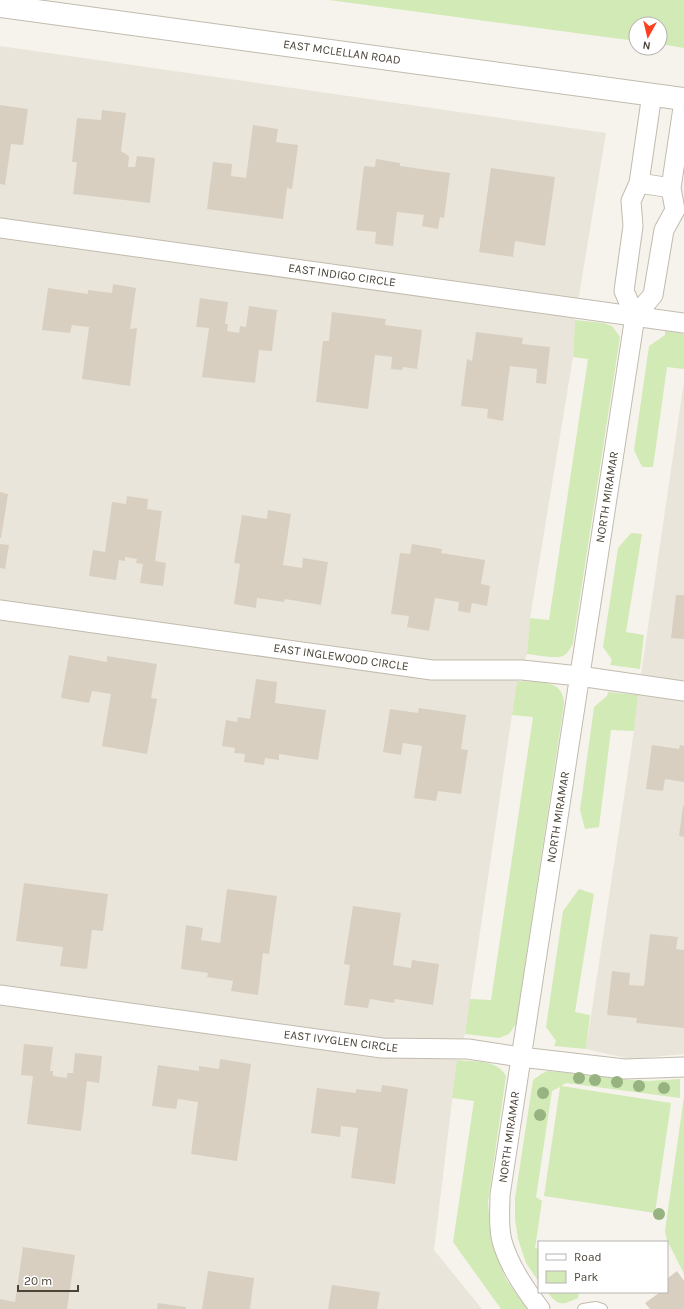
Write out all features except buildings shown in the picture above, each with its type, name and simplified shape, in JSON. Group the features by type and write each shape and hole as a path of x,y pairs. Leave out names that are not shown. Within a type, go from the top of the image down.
{"street":[{"name":"EAST MCLELLAN ROAD","path":"0,6 38,6 652,94 684,100"},
{"path":"652,94 639,183 631,201 633,226 624,291 635,316 653,295 664,230 675,210 671,188 684,100"},
{"path":"639,183 671,188"},
{"path":"633,226 664,230"},
{"name":"EAST INDIGO CIRCLE","path":"0,228 684,323"},
{"name":"NORTH MIRAMAR","path":"540,1309 526,1290 512,1264 502,1240 500,1195 635,316"},
{"name":"EAST INGLEWOOD CIRCLE","path":"0,610 432,670 522,670 579,676 684,691"},
{"name":"EAST IVYGLEN CIRCLE","path":"0,995 382,1048 468,1049 521,1057 624,1068 684,1067"}],"lane":[{"path":"583,1309 596,1307 602,1309"}],"shaded area":[{"path":"0,46 606,133 575,320 573,357 530,618 527,654 517,681 465,1034 457,1060 434,1250 482,1309 0,1309"},
{"path":"684,381 684,1054 630,1059 586,1049 634,731"}],"green space":[{"path":"329,0 684,0 684,48 668,45 668,16 628,16 628,40"},
{"path":"575,320 604,323 612,326 620,337 573,643 565,655 560,657 550,657 527,654 530,618 549,620 588,359 573,357"},
{"path":"665,331 684,334 684,369 667,367 653,467 642,467 634,450 649,346 665,335"},
{"path":"631,533 642,534 626,632 644,635 640,669 610,665 612,660 603,647 618,548"},
{"path":"517,681 548,683 559,690 563,696 564,704 516,1024 509,1034 499,1038 465,1034 470,999 491,1000 533,717 512,715"},
{"path":"608,692 638,695 634,731 611,730 599,827 585,829 580,810 594,707 607,696"},
{"path":"579,889 594,894 575,1012 590,1015 586,1049 554,1046 556,1041 546,1027 563,911"},
{"path":"457,1060 478,1061 491,1064 502,1071 506,1076 488,1202 490,1231 494,1250 506,1279 527,1309 501,1309 453,1242 474,1101 452,1098"},
{"path":"548,1071 632,1080 649,1081 680,1079 680,1098 566,1083 561,1086 671,1103 655,1213 544,1196 560,1087 552,1091 536,1197 542,1201 535,1248 538,1249 538,1281 526,1263 518,1239 515,1219 515,1198 533,1080"},
{"path":"684,1096 684,1274 667,1240 665,1231"},
{"path":"548,1293 579,1293 578,1298 568,1302 561,1303 555,1300"}]}
